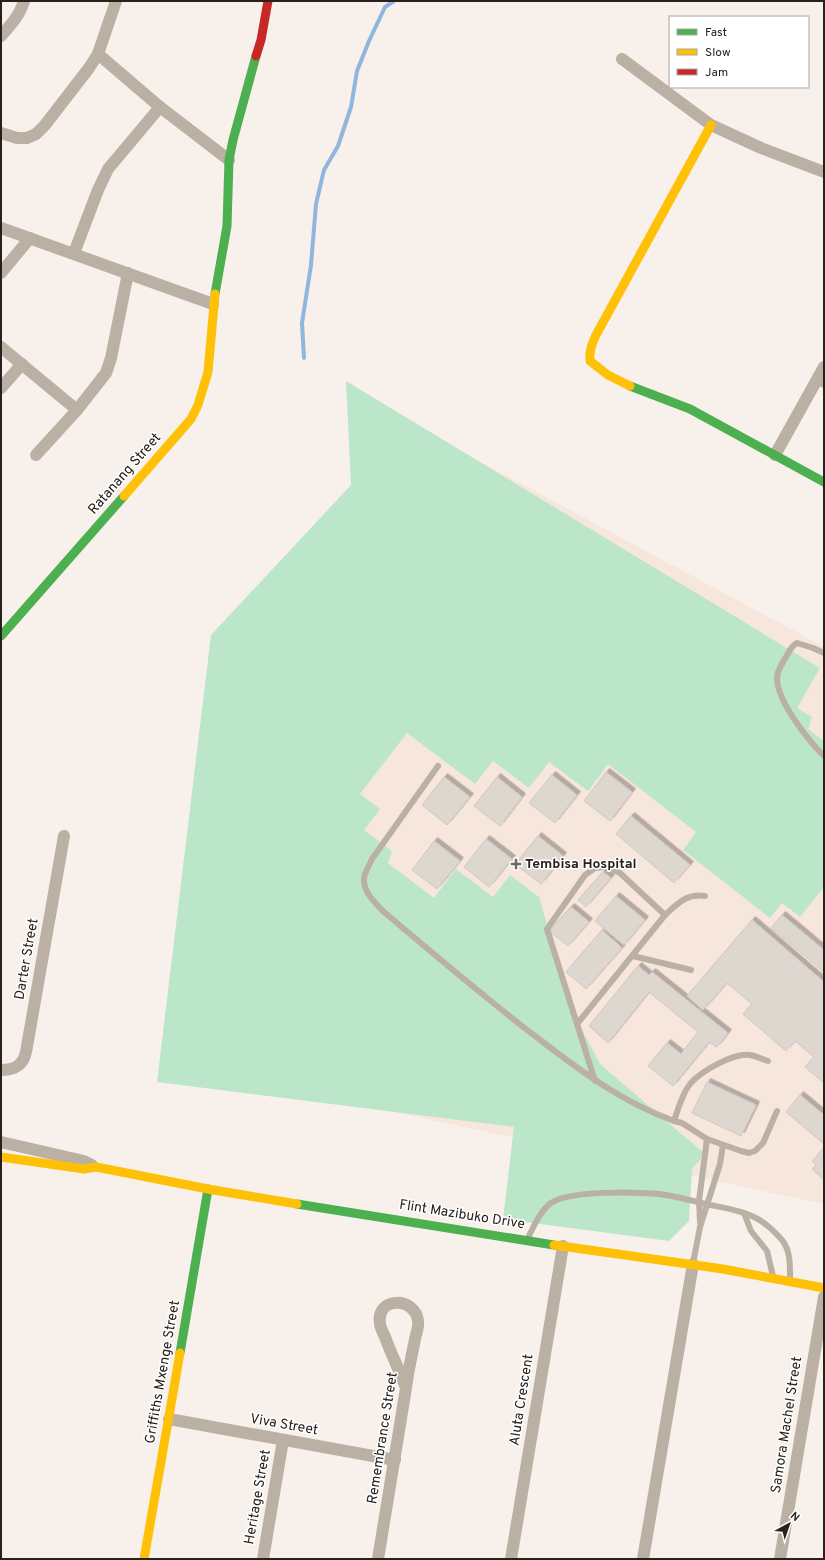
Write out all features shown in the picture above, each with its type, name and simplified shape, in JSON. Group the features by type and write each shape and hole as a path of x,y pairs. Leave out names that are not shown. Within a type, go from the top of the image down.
{"street":[{"path":"1,36 14,21 24,1"},
{"path":"1,133 17,138 26,138 36,134 45,125 98,54 116,1"},
{"name":"Ratanang Street","path":"1,636 191,419 198,405 208,372 213,304 227,226 229,160 233,140 261,40 268,1"},
{"path":"98,54 160,107 229,160"},
{"path":"622,60 711,126 761,148 824,172"},
{"path":"74,253 98,190 108,169 160,107"},
{"path":"711,126 590,346 590,361 608,375 628,385 690,409 824,482"},
{"path":"1,228 128,272 213,304"},
{"path":"1,273 30,238"},
{"path":"36,455 77,410 106,373 111,358 128,272"},
{"path":"1,348 77,410"},
{"path":"1,388 22,364"},
{"path":"775,454 820,383 824,367"},
{"name":"Darter Street","path":"1,1070 15,1068 24,1060 64,836"},
{"name":"Flint Mazibuko Drive","path":"1,1142 84,1161 96,1168"},
{"name":"Flint Mazibuko Drive","path":"1,1157 75,1168 96,1168 208,1189 527,1241 693,1264 824,1288"},
{"name":"Griffiths Mxenge Street","path":"144,1559 208,1189"},
{"name":"Aluta Crescent","path":"511,1559 563,1246"},
{"path":"643,1559 693,1264"},
{"name":"Samora Machel Street","path":"780,1559 824,1297"},
{"name":"Remembrance Street","path":"378,1559 418,1322 416,1312 408,1306 391,1303 384,1308 380,1321 389,1349 406,1388"},
{"name":"Viva Street","path":"169,1419 395,1460"},
{"name":"Heritage Street","path":"263,1559 283,1440"}],"lane":[{"path":"824,653 797,643 791,647 780,668 777,678 780,693 804,735 824,756"},
{"path":"438,766 372,859 365,875 366,889 372,900 384,912 511,1018 595,1081 627,1101 654,1114 682,1123 707,1139 741,1152 749,1153 755,1151 763,1143 777,1111"},
{"path":"595,1081 547,933 547,929 585,875 595,868 606,867 620,872 665,915"},
{"path":"577,1024 665,915 679,902 690,896 705,896"},
{"path":"633,956 691,970"},
{"path":"674,1121 684,1093 690,1084 705,1071 722,1062 741,1056 750,1055 768,1061"},
{"path":"700,1226 699,1201 707,1139"},
{"path":"693,1264 700,1226 720,1164 723,1145"},
{"path":"527,1241 539,1217 545,1209 551,1203 560,1198 598,1193 659,1194 733,1209 755,1217 768,1226 787,1247 789,1256 790,1282"},
{"path":"744,1213 751,1231 767,1251 773,1278"}],"shaded area":[{"name":"Tembisa Hospital","path":"429,434 824,647 824,1204 180,1066"}],"green space":[{"name":"Tembisa Hospital","path":"346,381 820,668 797,708 812,717 808,729 824,741 824,887 800,917 782,903 770,918 683,850 696,832 608,764 588,791 549,762 529,788 493,761 475,784 407,733 360,794 380,809 364,830 392,851 388,863 434,898 456,869 493,897 510,875 539,897 572,1011 600,1064 705,1154 692,1169 689,1221 669,1241 503,1219 514,1127 157,1082 211,635 351,485"}],"building":[{"path":"606,772 632,792 610,821 584,801"},
{"path":"552,775 577,795 555,823 529,803"},
{"path":"444,777 470,797 447,825 422,805"},
{"path":"497,777 522,797 500,826 474,806"},
{"path":"631,816 690,865 674,883 616,834"},
{"path":"538,836 563,856 541,884 515,864"},
{"path":"486,839 512,859 489,887 464,867"},
{"path":"434,841 460,861 437,889 412,870"},
{"path":"603,872 611,878 586,907 578,900"},
{"path":"616,896 645,920 624,945 595,921"},
{"path":"571,907 589,922 568,946 549,931"},
{"path":"782,915 824,950 824,972 771,928"},
{"path":"752,920 824,982 824,1083 805,1067 814,1057 795,1041 786,1051 743,1014 752,1004 727,983 703,1010 687,996"},
{"path":"602,930 622,948 586,989 566,972"},
{"path":"638,966 649,975 652,972 728,1033 717,1047 709,1042 673,1086 648,1066 667,1043 681,1054 698,1032 649,992 608,1043 589,1026"},
{"path":"707,1082 756,1105 741,1136 692,1113"},
{"path":"800,1095 824,1115 824,1144 786,1112"},
{"path":"823,1149 824,1180 812,1169 816,1165 812,1161"}],"waterway":[{"path":"304,358 302,323 311,265 316,204 324,170 338,146 351,107 357,71 369,41 385,7 394,1"}],"traffic: fast":[{"path":"215,294 227,226 229,160 256,56"},
{"path":"630,386 690,409 824,482"},
{"path":"1,636 124,496"},
{"path":"180,1353 208,1189"},
{"path":"297,1204 554,1245"}],"traffic: slow":[{"path":"630,386 608,375 590,361 592,345 596,335 711,125"},
{"path":"124,496 191,419 198,405 208,372 215,294"},
{"path":"1,1157 84,1169 96,1167 208,1189 297,1204"},
{"path":"554,1245 723,1269 824,1288"},
{"path":"144,1559 180,1353"}],"traffic: jam":[{"path":"256,56 261,40 268,1"}],"place":[{"name":"Tembisa Hospital","path":"516,864"}]}
